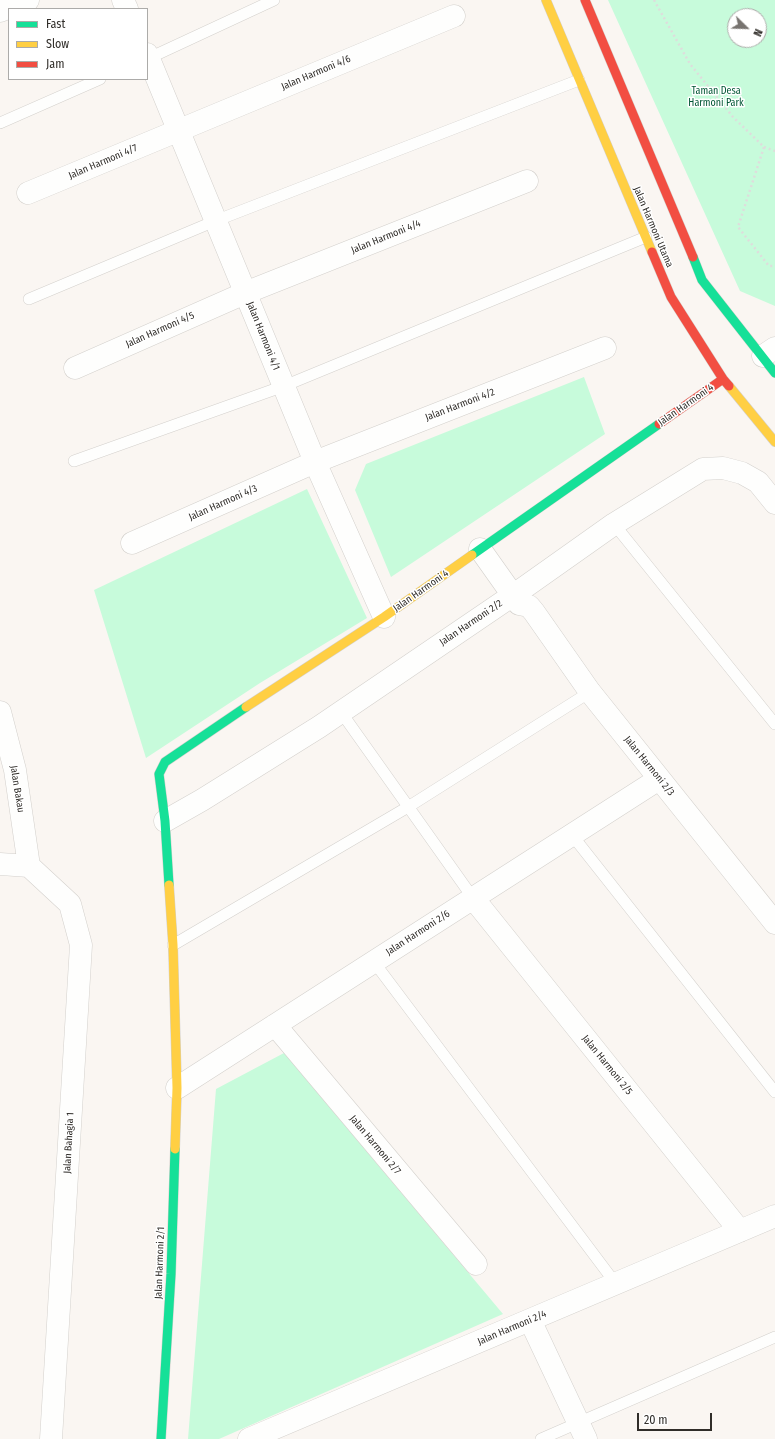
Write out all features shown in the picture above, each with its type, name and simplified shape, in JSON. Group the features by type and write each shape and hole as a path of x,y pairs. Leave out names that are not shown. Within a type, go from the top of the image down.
{"street":[{"path":"0,11 28,0"},
{"name":"Jalan Harmoni Utama","path":"546,0 671,297 723,379 775,442"},
{"path":"585,0 702,280 771,359"},
{"name":"Jalan Harmoni 4/6","path":"178,130 454,16"},
{"name":"Jalan Harmoni 4/1","path":"148,57 315,462 384,617"},
{"name":"Jalan Harmoni 4/7","path":"28,193 178,130"},
{"name":"Jalan Harmoni 4/4","path":"245,292 527,181"},
{"name":"Jalan Harmoni 4/5","path":"75,368 245,292"},
{"name":"Jalan Harmoni 4/2","path":"315,462 605,348"},
{"name":"Jalan Harmoni 4","path":"173,945 165,821 158,774 165,762 384,617 723,379"},
{"name":"Jalan Harmoni 4/3","path":"132,544 315,462"},
{"name":"Jalan Harmoni 2/2","path":"165,821 202,800 522,596 614,524 703,469 723,468 742,473 758,482 775,503"},
{"name":"Jalan Harmoni 2/3","path":"486,545 590,692 775,923"},
{"name":"Jalan Bakau","path":"0,712 15,770 29,866"},
{"name":"Jalan Harmoni 2/6","path":"177,1088 659,779"},
{"path":"0,864 29,866"},
{"name":"Jalan Bahagia 1","path":"29,866 70,904 81,946 51,1439"},
{"name":"Jalan Harmoni 2/5","path":"473,898 740,1231"},
{"name":"Jalan Harmoni 2/1","path":"161,1439 171,1274 177,1088 173,945"},
{"name":"Jalan Harmoni 2/7","path":"275,1025 476,1264"},
{"name":"Jalan Harmoni 2/4","path":"249,1439 775,1216"},
{"path":"530,1320 582,1431"}],"lane":[{"path":"148,57 274,0"},
{"path":"0,123 98,80"},
{"path":"29,299 215,221 579,80"},
{"path":"74,461 284,386 646,236"},
{"path":"614,524 775,724"},
{"path":"173,945 408,807 590,692"},
{"path":"341,712 473,898"},
{"path":"572,835 775,1092"},
{"path":"374,962 616,1284"},
{"path":"541,1439 582,1431 775,1337"}],"path":[{"path":"654,0 690,64 733,117 764,147 775,151"},
{"path":"764,147 738,227 769,266 775,266"}],"green space":[{"name":"Taman Desa Harmoni Park","path":"608,0 775,0 775,306 740,291"},
{"path":"584,377 605,434 391,577 355,490 366,464"},
{"path":"307,489 367,618 260,683 146,758 94,590"},
{"path":"284,1053 503,1314 219,1439 188,1439 216,1089"}],"traffic: fast":[{"path":"693,257 702,280 775,373"},
{"path":"472,555 659,424"},
{"path":"169,885 165,821 159,774 165,762 246,707"},
{"path":"161,1439 171,1274 175,1149"}],"traffic: slow":[{"path":"546,0 652,252"},
{"path":"729,386 775,442"},
{"path":"246,707 384,617 472,555"},
{"path":"169,885 173,945 177,1088 175,1149"}],"traffic: jam":[{"path":"585,0 693,257"},
{"path":"652,252 671,297 723,379 729,386"},
{"path":"659,424 723,379"}]}
